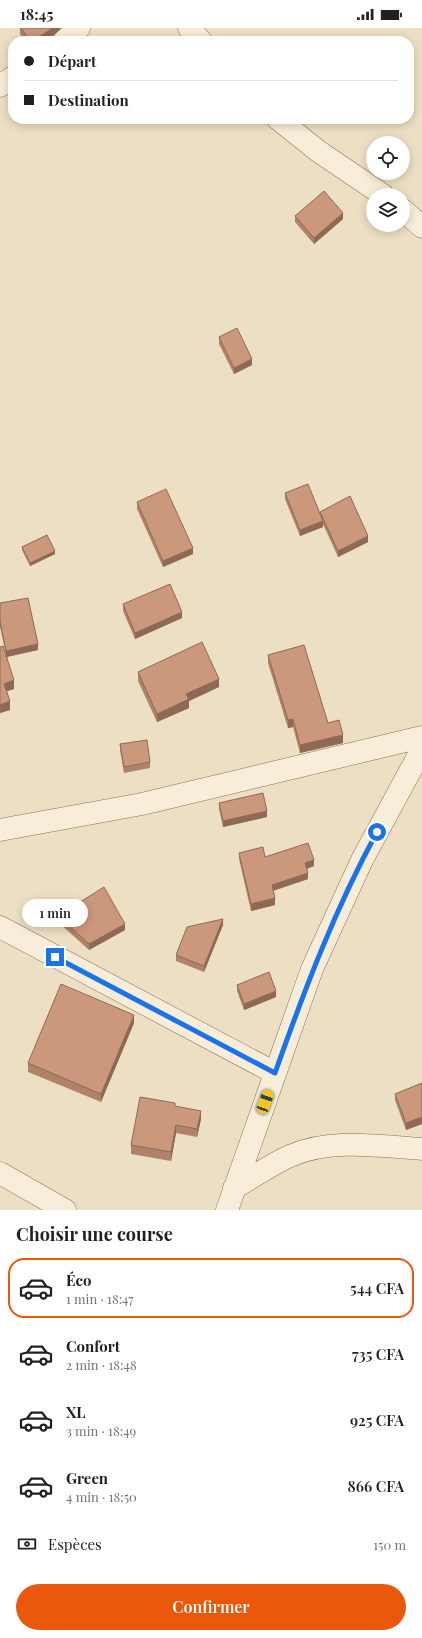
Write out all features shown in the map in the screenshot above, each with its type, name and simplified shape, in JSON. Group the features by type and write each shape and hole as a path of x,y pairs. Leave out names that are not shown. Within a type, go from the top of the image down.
{"street":[{"path":"70,36 79,28"},
{"path":"189,28 196,36"},
{"path":"284,124 318,151 373,188"},
{"path":"410,216 422,227"},
{"path":"0,830 142,804 422,737"},
{"path":"227,1210 312,969 359,866 422,749"},
{"path":"0,928 275,1073"},
{"path":"234,1188 290,1156 319,1147 372,1145 422,1149"},
{"path":"0,1173 65,1210"}],"building":[{"path":"21,28 53,28 40,36 27,36"},
{"path":"324,191 343,213 314,238 295,216"},
{"path":"237,328 252,359 234,368 219,337"},
{"path":"308,484 323,521 300,530 285,493"},
{"path":"166,489 193,548 163,561 137,502"},
{"path":"350,496 368,536 338,551 320,512"},
{"path":"47,535 55,551 30,563 22,547"},
{"path":"170,584 182,612 135,633 123,604"},
{"path":"28,598 38,644 6,651 0,621 0,603"},
{"path":"202,642 219,679 186,694 189,699 157,714 138,672"},
{"path":"304,645 328,723 339,720 343,735 300,745 293,719 288,720 268,655"},
{"path":"3,646 14,680 4,684 10,701 0,705 0,647"},
{"path":"147,740 150,762 124,767 120,744"},
{"path":"263,793 267,811 223,821 219,803"},
{"path":"308,843 314,860 305,863 308,873 272,885 275,898 251,904 239,853 263,847 265,857"},
{"path":"104,887 125,924 89,944 58,916"},
{"path":"223,919 204,966 176,955 187,927"},
{"path":"269,972 276,991 244,1004 237,985"},
{"path":"61,984 134,1015 101,1094 28,1063"},
{"path":"422,1083 422,1117 406,1123 395,1094"},
{"path":"140,1097 175,1103 175,1106 201,1111 197,1129 176,1125 171,1152 131,1145"}],"route":[{"path":"55,957 275,1073 312,969 362,860 377,832"}]}
